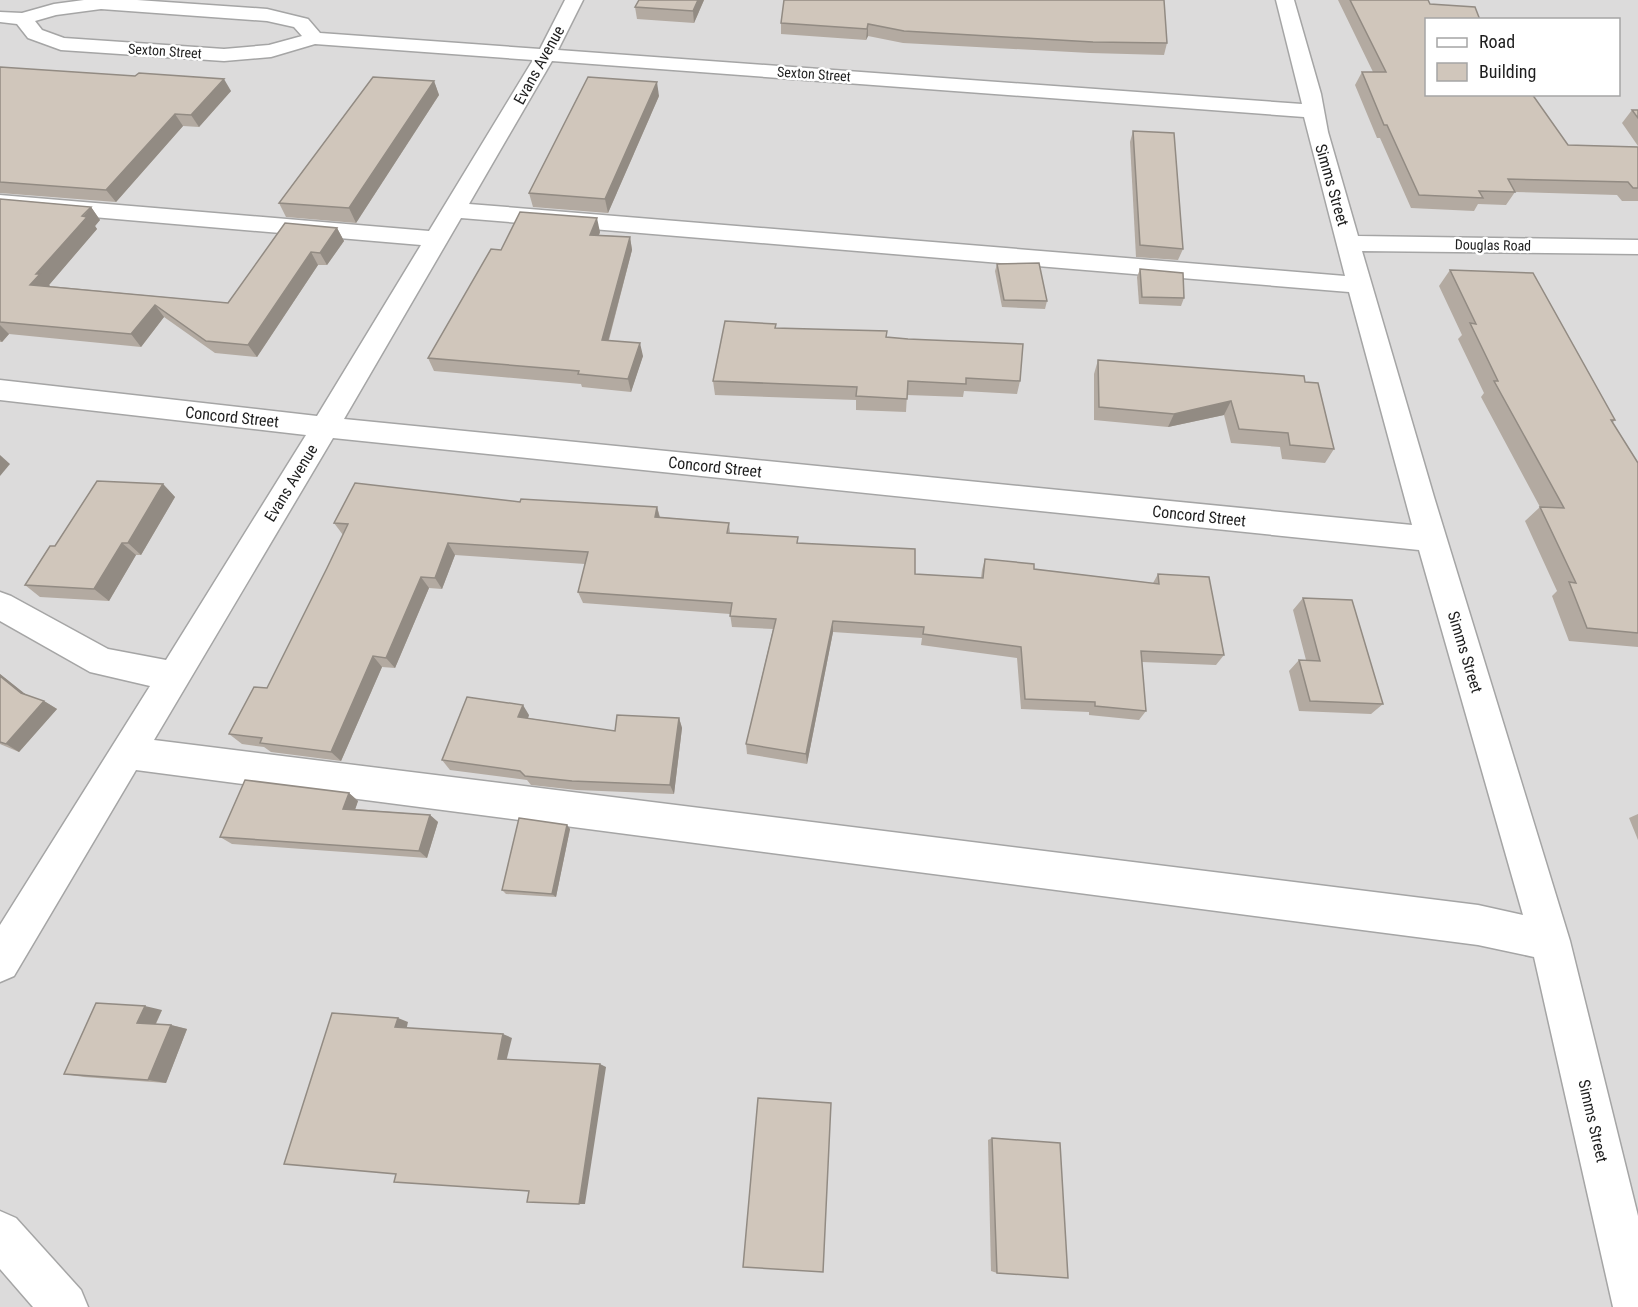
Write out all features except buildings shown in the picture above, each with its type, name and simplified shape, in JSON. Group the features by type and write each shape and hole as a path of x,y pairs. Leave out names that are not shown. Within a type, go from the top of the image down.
{"street":[{"name":"Evans Avenue","path":"0,962 325,427 546,55 574,0"},
{"name":"Simms Street","path":"1286,0 1314,111 1317,132 1431,539 1550,940 1637,1307"},
{"path":"0,17 23,19 54,9 101,3 267,15 301,23 315,38"},
{"name":"Sexton Street","path":"23,19 35,34 61,44 224,55 271,51 315,38 1314,111"},
{"path":"0,202 437,239"},
{"path":"454,210 1360,285"},
{"name":"Douglas Road","path":"1348,243 1638,247"},
{"name":"Concord Street","path":"0,390 325,427 1431,539"},
{"path":"0,605 102,662 174,676"},
{"path":"127,753 1478,926 1550,940"},
{"path":"0,1234 64,1307"}],"shaded area":[{"path":"0,0 1638,0 1638,1307 0,1307"}]}
